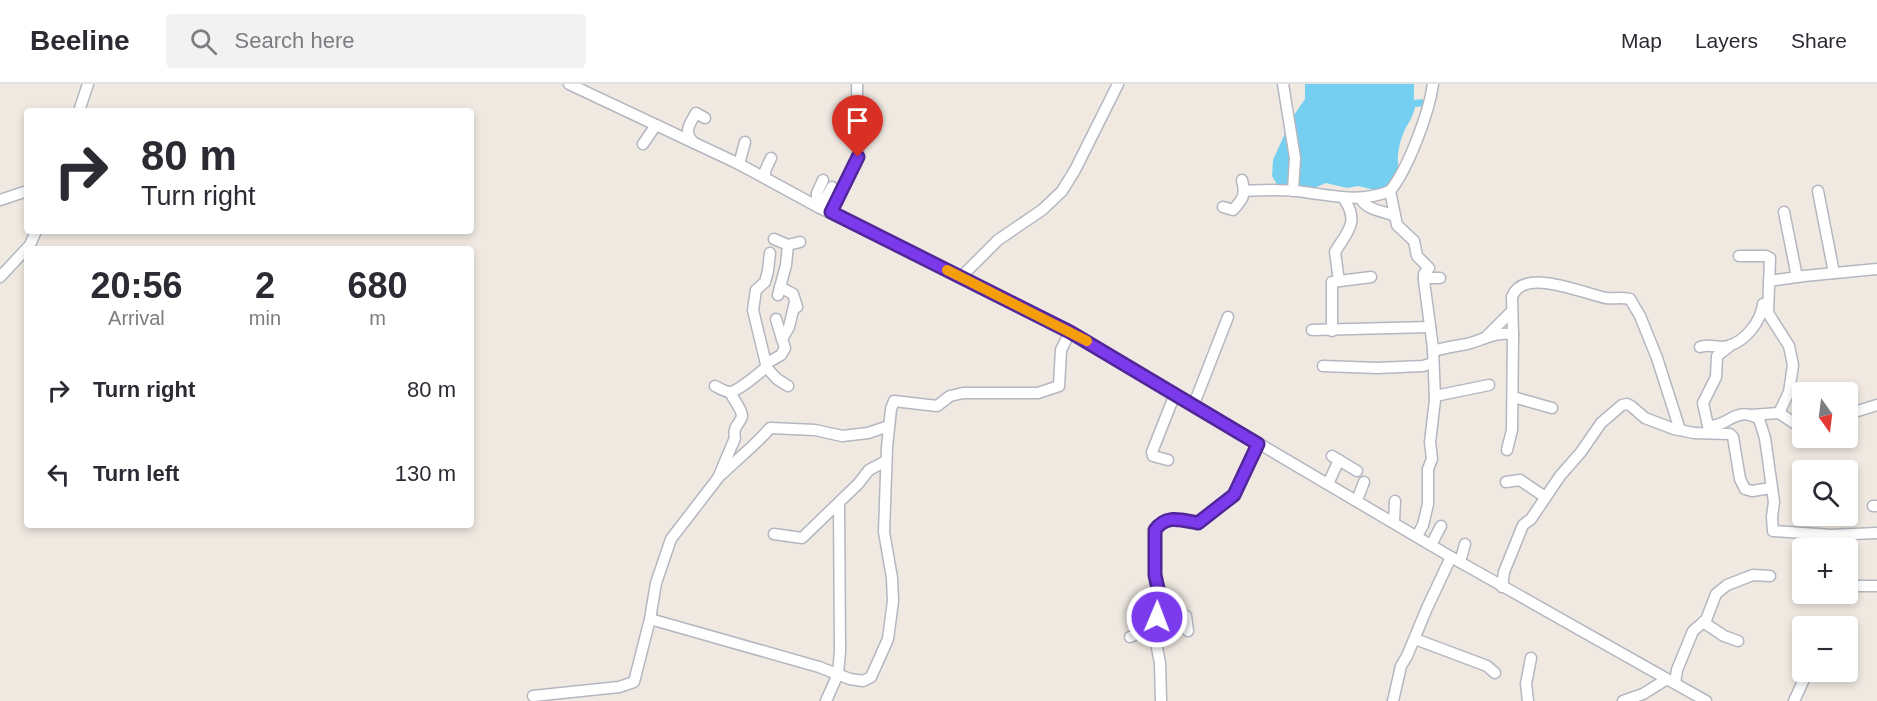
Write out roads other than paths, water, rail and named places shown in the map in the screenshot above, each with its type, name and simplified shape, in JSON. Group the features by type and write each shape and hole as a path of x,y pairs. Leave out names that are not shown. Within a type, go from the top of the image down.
{"street":[{"path":"80,108 88,84"},
{"path":"569,84 739,164 1070,332 1502,587 1706,701"},
{"path":"824,208 858,157 857,84"},
{"path":"1283,84 1295,158 1293,191"},
{"path":"1223,207 1233,210 1244,198 1243,186 1344,199 1360,199 1390,191 1399,179 1416,143 1433,84"},
{"path":"961,277 998,240 1042,210 1062,190 1075,170 1112,87"},
{"path":"696,145 689,138 688,126 696,113 705,118"},
{"path":"643,144 656,124"},
{"path":"739,164 745,142"},
{"path":"765,178 765,171 771,158"},
{"path":"824,208 827,184"},
{"path":"1390,191 1393,214 1399,229 1414,241 1417,256 1429,268 1424,278 1433,351 1435,396 1430,442 1432,459 1428,469 1428,504 1423,525 1417,536"},
{"path":"1818,191 1834,273"},
{"path":"1,199 24,192"},
{"path":"1339,281 1335,252 1347,235 1352,216 1344,199"},
{"path":"1360,199 1374,209 1393,214"},
{"path":"1784,212 1797,277"},
{"path":"774,239 788,245 800,242"},
{"path":"782,339 789,327 796,304 794,294 779,291 786,266 788,245"},
{"path":"0,277 4,265 24,250"},
{"path":"770,252 765,282 756,290 753,310 755,326 767,365 777,379 788,386"},
{"path":"1739,256 1769,256 1768,313 1789,346 1793,365 1789,392 1779,414"},
{"path":"1769,281 1877,269"},
{"path":"1332,331 1330,286 1332,282 1371,277"},
{"path":"1424,278 1440,278"},
{"path":"1507,450 1512,430 1512,297 1514,291 1520,286 1528,284 1547,283 1606,298 1630,299 1640,316 1660,367 1680,430"},
{"path":"1769,293 1756,324 1748,333 1717,356 1716,377 1703,403 1706,420 1708,426 1713,426 1743,414 1779,414 1792,422"},
{"path":"1484,339 1512,311"},
{"path":"1194,404 1228,317"},
{"path":"730,392 751,381 785,348 776,319"},
{"path":"1312,330 1430,327"},
{"path":"650,619 863,681 871,677 888,639 893,601 892,578 884,532 886,461 894,401 937,406 950,396 963,393 1038,393 1059,386 1061,350 1070,332"},
{"path":"1433,351 1510,333 1513,335"},
{"path":"1700,348 1705,345 1721,347 1731,345"},
{"path":"1323,366 1377,368 1423,366 1433,363"},
{"path":"1435,396 1490,385"},
{"path":"715,387 730,392 742,414 734,431 735,438 718,478"},
{"path":"1168,460 1154,456 1152,452 1175,394"},
{"path":"1513,397 1552,408"},
{"path":"1502,587 1504,572 1523,525 1531,519 1601,423 1622,405 1627,404 1645,418 1680,430 1730,434 1733,437 1740,479 1745,489 1752,491 1771,488"},
{"path":"1858,411 1877,405"},
{"path":"1751,415 1759,419 1763,428 1774,502 1773,531 1831,535 1877,533"},
{"path":"533,696 619,687 634,682 650,619 656,583 670,539 718,478 738,458 749,452 770,428 815,430 842,436 868,433 889,426"},
{"path":"1161,701 1155,530 1171,519 1198,523 1230,500 1244,477 1258,444"},
{"path":"1328,484 1336,458 1357,471"},
{"path":"774,534 802,538 858,484 869,470 886,461"},
{"path":"1506,482 1520,480 1545,497"},
{"path":"1357,500 1364,482"},
{"path":"1394,522 1395,501"},
{"path":"825,701 838,674 840,651 839,503"},
{"path":"1431,545 1441,526"},
{"path":"1393,701 1401,666 1427,608 1465,544"},
{"path":"1623,701 1671,681 1693,631 1703,622 1712,599 1727,585 1752,576 1770,576"},
{"path":"1858,586 1877,586"},
{"path":"1157,617 1186,616 1188,631"},
{"path":"1703,622 1724,636 1738,641"},
{"path":"1130,638 1139,633 1157,634"},
{"path":"1415,639 1487,666 1495,673"},
{"path":"1528,701 1526,684 1531,658"},
{"path":"1794,701 1803,682"}],"water":[{"path":"1305,84 1414,84 1414,100 1422,99 1425,106 1415,107 1400,142 1399,169 1387,187 1375,190 1358,186 1347,188 1326,183 1314,188 1278,186 1272,176 1273,160 1292,118 1305,99"}]}
